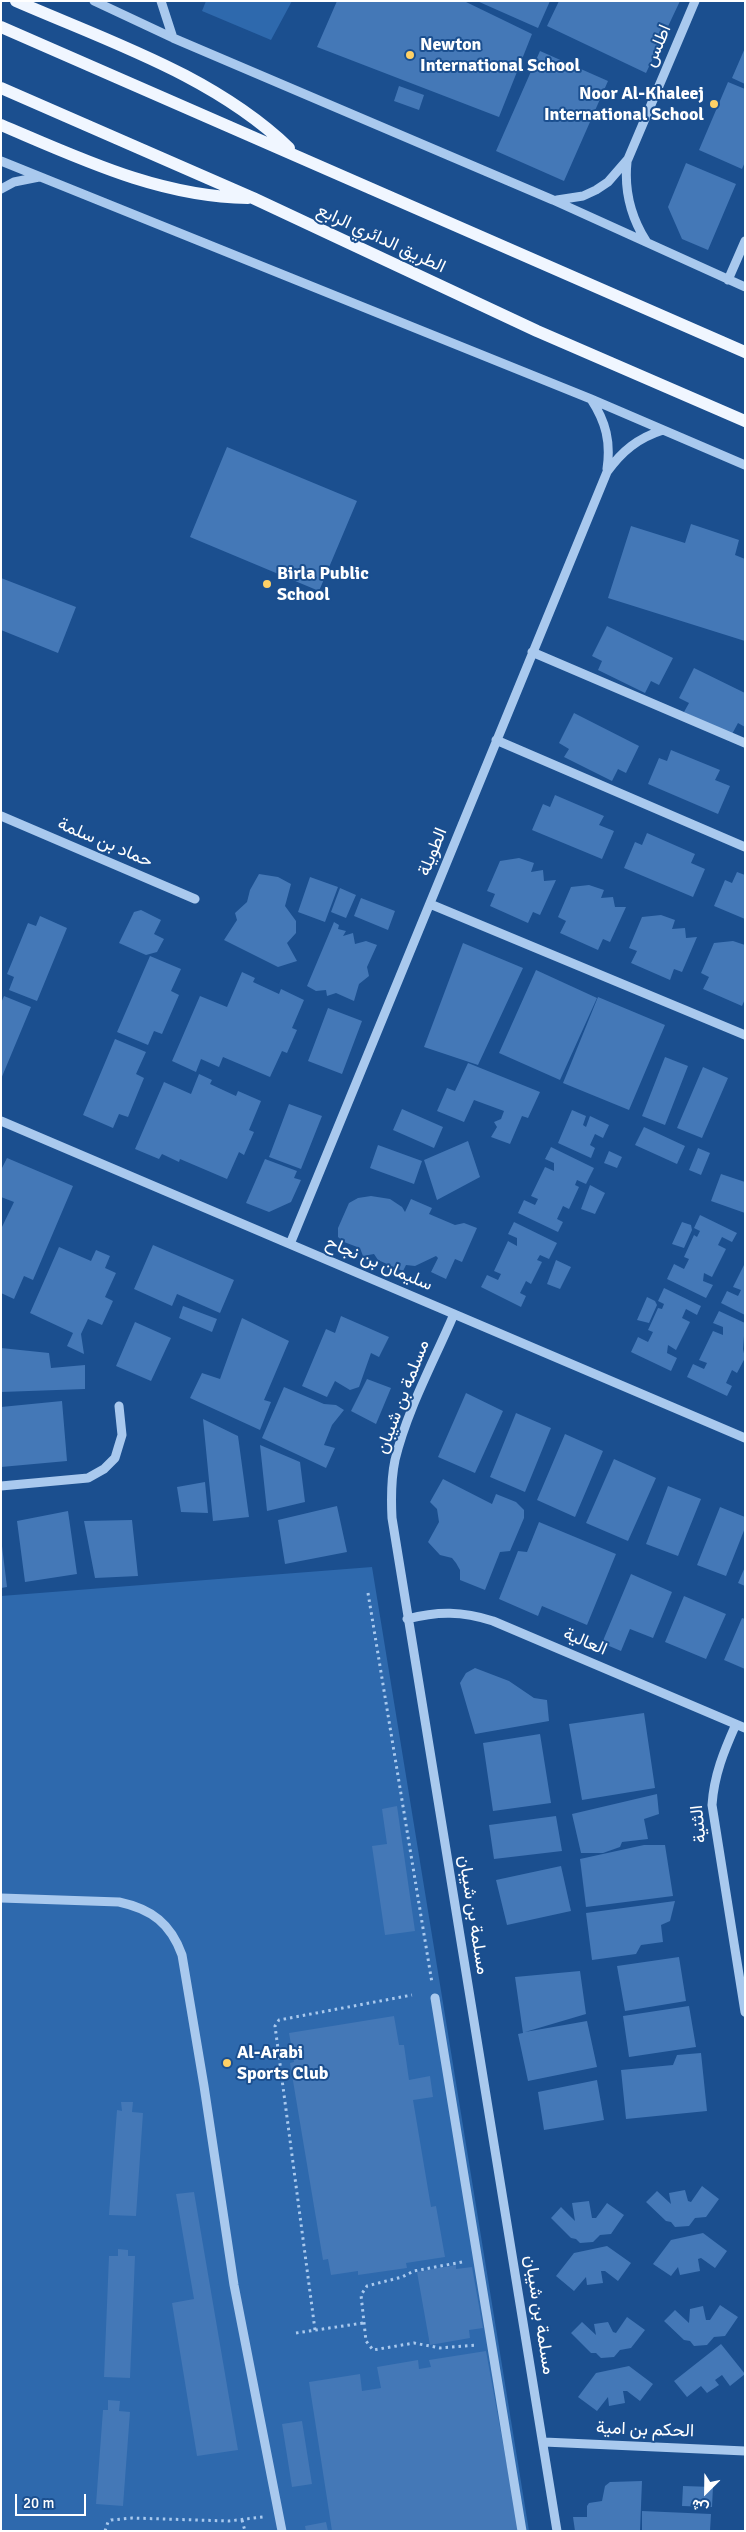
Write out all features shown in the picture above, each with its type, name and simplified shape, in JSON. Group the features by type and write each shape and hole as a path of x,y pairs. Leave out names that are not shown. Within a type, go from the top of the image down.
{"main road":[{"path":"16,1 158,63 214,91 243,109 270,130 294,154"},
{"path":"1,28 745,352"},
{"name":"الطريق الدائري الرابع","path":"1,88 253,198 538,331 745,421"},
{"path":"1,126 159,187 198,195 253,198"}],"street":[{"path":"98,3 116,1"},
{"path":"162,1 173,38"},
{"name":"اطلس","path":"646,241 639,229 629,202 626,174 628,159 695,1"},
{"path":"98,3 173,38 554,200 745,287"},
{"name":"اطلس","path":"554,200 576,197 596,190 608,182 628,159"},
{"path":"1,161 591,399 745,465"},
{"path":"1,189 14,182 39,177"},
{"path":"728,280 745,241"},
{"name":"الطويلة","path":"290,1244 607,472 610,452 608,433 601,415 591,399"},
{"name":"الطويلة","path":"607,472 630,445 646,436 663,430"},
{"path":"532,652 745,743"},
{"path":"496,740 745,846"},
{"name":"حماد بن سلمة","path":"1,816 195,899"},
{"path":"430,904 745,1035"},
{"name":"سليمان بن نجاح","path":"1,1120 745,1438"},
{"name":"مسلمة بن شيبان","path":"454,1314 403,1434 395,1462 391,1489 392,1518 557,2531"},
{"path":"1,1486 88,1478 104,1469 115,1458 122,1435 119,1406"},
{"name":"العالية","path":"407,1619 428,1614 450,1612 472,1614 493,1620 740,1726"},
{"name":"الثنية","path":"740,1726 718,1764 712,1805 745,2012"},
{"path":"1,1898 119,1902 136,1906 152,1913 166,1924 176,1939 182,1955 201,2068 234,2285 282,2531"},
{"path":"434,1998 522,2531"},
{"name":"الحكم بن امية","path":"544,2442 745,2451"}],"path":[{"path":"368,1593 434,1998"},
{"path":"315,2330 275,2026 279,2020 412,1995"},
{"path":"476,2260 414,2271 402,2277 367,2286 361,2295 363,2324 367,2345 376,2351 414,2344 440,2348 469,2347 490,2342"},
{"path":"296,2333 363,2324"},
{"path":"105,2531 108,2522 112,2520 143,2518 242,2520 245,2531"}],"shaded area":[{"path":"206,1 292,1 271,40 202,11"},
{"name":"Al-Arabi Sports Club","path":"372,1567 529,2531 1,2531 1,1596"}],"building":[{"path":"337,1 464,1 532,34 499,117 317,47"},
{"path":"477,1 550,1 538,28"},
{"path":"559,1 680,1 646,73 547,26"},
{"path":"745,48 745,84 732,78"},
{"path":"540,51 608,81 564,181 496,151"},
{"path":"728,82 745,89 745,162 742,169 699,150"},
{"path":"399,86 424,95 419,110 394,101"},
{"path":"686,163 736,184 708,250 682,239 668,207"},
{"path":"227,447 357,501 319,591 190,537"},
{"path":"691,524 739,540 735,555 745,559 745,641 608,598 631,526 685,543"},
{"path":"1,578 76,607 58,653 1,630"},
{"path":"607,626 673,658 659,685 651,681 645,693 598,670 602,661 592,656"},
{"path":"694,668 745,693 745,727 738,723 731,736 684,712 689,703 679,698"},
{"path":"574,713 639,746 626,773 618,769 612,781 564,757 569,749 559,743"},
{"path":"671,750 720,770 715,780 730,786 718,814 648,784 659,758 667,761"},
{"path":"555,795 604,816 599,825 614,831 602,859 532,830 543,804 550,807"},
{"path":"647,833 695,854 691,863 705,869 693,897 624,868 635,842 642,845"},
{"path":"519,858 534,863 531,872 543,870 544,881 556,880 540,915 533,912 528,923 490,906 495,894 487,891 500,861"},
{"path":"737,872 745,875 745,919 714,906 725,880 732,883"},
{"path":"259,874 278,877 291,884 285,906 296,921 296,933 287,943 297,961 278,967 224,940 237,920 235,913 247,902 250,890"},
{"path":"310,877 338,887 325,922 298,912"},
{"path":"589,885 604,890 601,898 613,897 615,907 626,907 610,942 603,939 598,950 560,933 566,921 558,917 571,887"},
{"path":"340,888 356,895 346,918 331,912"},
{"path":"361,898 395,911 388,930 354,916"},
{"path":"141,910 161,920 154,934 164,939 157,952 146,955 119,943 134,912"},
{"path":"661,915 675,920 672,929 685,928 686,938 697,937 682,972 674,969 670,980 631,963 637,951 629,948 642,917"},
{"path":"40,916 67,928 37,1001 9,990 14,977 7,974 28,923 36,926"},
{"path":"334,922 339,925 338,929 346,931 343,936 353,933 355,944 366,941 377,945 367,967 369,976 359,984 354,1001 336,993 327,996 326,990 316,991 307,986"},
{"path":"733,941 745,945 745,999 742,1006 703,989 709,977 701,973 714,943"},
{"path":"463,943 523,968 478,1065 424,1047"},
{"path":"150,956 181,969 171,991 179,995 162,1034 154,1031 148,1045 117,1032"},
{"path":"536,970 597,998 560,1080 499,1053"},
{"path":"242,972 255,978 253,982 279,994 281,989 304,1000 292,1028 297,1030 287,1053 282,1051 270,1077 223,1057 219,1067 201,1059 196,1072 172,1061 200,996 227,1007"},
{"path":"4,996 31,1007 1,1079 1,1003"},
{"path":"598,997 665,1025 629,1110 563,1083"},
{"path":"328,1008 362,1021 342,1074 308,1061"},
{"path":"115,1039 146,1052 136,1074 144,1078 128,1117 119,1114 113,1128 83,1115"},
{"path":"665,1057 688,1066 665,1125 642,1116"},
{"path":"468,1063 540,1092 528,1118 522,1116 510,1144 491,1137 497,1127 494,1122 501,1119 504,1111 474,1100 464,1122 437,1111 447,1088 455,1091"},
{"path":"703,1067 728,1078 702,1138 677,1128"},
{"path":"199,1074 212,1080 210,1084 236,1096 238,1091 261,1101 249,1130 254,1132 244,1155 239,1152 227,1179 180,1159 179,1162 162,1154 159,1159 135,1149 164,1082 191,1094"},
{"path":"289,1104 322,1116 301,1169 269,1157"},
{"path":"402,1109 443,1127 434,1148 393,1130"},
{"path":"572,1110 586,1116 583,1125 586,1127 590,1116 609,1125 603,1138 595,1134 590,1145 595,1148 591,1158 558,1143"},
{"path":"644,1127 685,1146 677,1164 635,1145"},
{"path":"468,1141 480,1177 437,1200 424,1160"},
{"path":"378,1145 422,1161 414,1184 370,1168"},
{"path":"551,1147 594,1168 586,1184 577,1180 575,1185 579,1187 569,1209 563,1206 557,1219 563,1222 558,1232 518,1213 524,1200 535,1205 538,1199 531,1196 545,1167 554,1171 554,1163 545,1159"},
{"path":"698,1148 710,1153 701,1175 689,1170"},
{"path":"609,1151 622,1157 617,1168 604,1163"},
{"path":"7,1158 73,1186 33,1280 24,1276 14,1299 1,1293 1,1229 14,1202 1,1197 1,1170"},
{"path":"265,1159 297,1171 294,1178 301,1180 291,1202 269,1212 246,1203"},
{"path":"721,1174 745,1182 745,1213 711,1201"},
{"path":"590,1185 605,1193 595,1214 581,1209"},
{"path":"371,1196 390,1199 402,1207 405,1212 411,1199 432,1208 429,1214 455,1225 464,1223 477,1228 462,1262 455,1259 446,1279 431,1272 438,1258 436,1256 415,1266 406,1265 403,1271 378,1260 374,1254 363,1256 360,1248 344,1242 338,1237 338,1228 349,1203 358,1198"},
{"path":"700,1215 737,1233 732,1242 722,1237 718,1245 726,1249 712,1277 704,1273 703,1281 713,1285 706,1298 667,1279 674,1264 684,1269 689,1259 684,1257 694,1235 697,1237 700,1231 694,1228"},
{"path":"514,1222 557,1243 549,1259 540,1255 537,1260 542,1262 531,1284 526,1281 520,1293 526,1296 521,1307 481,1287 487,1275 498,1280 501,1274 494,1271 508,1241 517,1246 517,1238 508,1234"},
{"path":"682,1222 691,1225 692,1230 684,1248 672,1244"},
{"path":"153,1245 234,1280 220,1313 177,1294 172,1306 134,1289"},
{"path":"59,1247 91,1261 96,1250 110,1256 105,1268 116,1273 105,1297 113,1301 102,1325 88,1319 81,1334 84,1354 67,1346 73,1333 30,1313"},
{"path":"556,1260 571,1267 560,1289 547,1284"},
{"path":"745,1263 745,1315 721,1303 727,1291 738,1296 741,1290 733,1287"},
{"path":"664,1288 701,1306 697,1315 686,1309 682,1318 690,1322 676,1350 668,1345 667,1353 677,1358 671,1371 631,1352 638,1337 648,1342 653,1332 648,1330 658,1308 662,1309 664,1304 658,1301"},
{"path":"647,1297 655,1301 657,1305 649,1323 637,1320"},
{"path":"183,1306 217,1319 212,1332 179,1318"},
{"path":"719,1311 745,1323 743,1349 745,1358 737,1373 732,1370 726,1383 732,1386 727,1396 687,1377 693,1364 704,1369 707,1363 699,1360 713,1331 723,1335 723,1327 713,1323"},
{"path":"341,1316 389,1337 379,1357 371,1353 359,1387 350,1390 335,1381 327,1397 302,1386 326,1329 335,1333"},
{"path":"242,1318 289,1341 264,1400 271,1402 260,1430 190,1398 202,1373 220,1379"},
{"path":"135,1322 171,1338 151,1381 116,1366"},
{"path":"1,1348 49,1353 51,1368 85,1365 85,1389 1,1392"},
{"path":"367,1379 391,1388 376,1424 351,1411"},
{"path":"284,1387 324,1404 336,1405 344,1410 332,1425 324,1445 335,1448 326,1468 262,1438"},
{"path":"466,1393 503,1411 475,1473 438,1457"},
{"path":"62,1401 67,1461 1,1467 1,1407"},
{"path":"516,1413 551,1428 525,1492 490,1477"},
{"path":"203,1419 238,1436 249,1517 213,1521"},
{"path":"565,1434 603,1451 575,1517 537,1500"},
{"path":"260,1445 300,1462 305,1502 267,1511"},
{"path":"614,1459 656,1478 628,1541 586,1523"},
{"path":"443,1479 492,1504 496,1494 516,1502 524,1510 524,1518 510,1551 500,1552 485,1590 460,1580 460,1570 452,1558 440,1555 428,1542 439,1522 437,1509 430,1502"},
{"path":"205,1482 208,1513 181,1512 177,1487"},
{"path":"668,1486 701,1499 678,1556 646,1544"},
{"path":"337,1506 347,1552 285,1564 278,1520"},
{"path":"720,1507 745,1517 745,1528 726,1576 697,1565"},
{"path":"68,1511 77,1574 25,1582 17,1521"},
{"path":"132,1520 138,1576 95,1578 84,1521"},
{"path":"539,1522 616,1554 587,1625 542,1606 538,1616 499,1599 518,1551 527,1552"},
{"path":"1,1538 7,1587 1,1588"},
{"path":"745,1567 745,1586 738,1583"},
{"path":"631,1574 672,1592 653,1638 630,1629 621,1651 602,1643"},
{"path":"684,1596 726,1614 706,1659 665,1642"},
{"path":"742,1618 745,1619 745,1669 724,1660"},
{"path":"475,1668 509,1681 534,1698 547,1700 549,1721 475,1734 460,1683 466,1673"},
{"path":"644,1713 655,1788 582,1800 569,1724"},
{"path":"540,1734 551,1803 493,1811 483,1743"},
{"path":"657,1794 659,1814 644,1819 648,1839 622,1842 620,1847 603,1853 581,1853 572,1814"},
{"path":"397,1806 415,1931 385,1935 372,1846 387,1844 382,1809"},
{"path":"556,1816 562,1851 494,1859 489,1825"},
{"path":"644,1845 665,1845 673,1896 586,1907 580,1859"},
{"path":"561,1866 571,1911 507,1925 496,1880"},
{"path":"675,1901 670,1921 661,1925 663,1942 641,1945 636,1954 592,1960 586,1913"},
{"path":"679,1957 686,2001 625,2011 617,1966"},
{"path":"580,1971 586,2014 525,2032 587,2021 597,2067 528,2081 518,2034 523,2033 515,1977"},
{"path":"689,2006 696,2047 629,2057 623,2016"},
{"path":"394,2016 399,2045 404,2045 409,2080 430,2076 433,2097 413,2100 431,2207 436,2206 445,2257 406,2263 407,2268 358,2275 358,2271 331,2275 328,2259 323,2260 290,2063 294,2062 289,2033"},
{"path":"701,2053 707,2111 626,2119 621,2070 673,2065 677,2055"},
{"path":"597,2080 604,2120 544,2130 538,2092"},
{"path":"121,2102 133,2102 132,2112 143,2113 136,2216 109,2215 117,2110 122,2111"},
{"path":"702,2186 719,2199 706,2217 695,2218 689,2226 675,2227 646,2202 657,2191 671,2204 669,2193 685,2190 688,2201 691,2202"},
{"path":"194,2192 238,2450 197,2456 172,2303 194,2299 176,2194"},
{"path":"589,2201 592,2218 596,2218 607,2203 624,2215 611,2234 600,2235 593,2242 580,2243 576,2239 571,2238 551,2218 561,2207 575,2221 572,2203"},
{"path":"703,2233 727,2251 715,2268 701,2258 698,2259 700,2271 680,2275 678,2267 671,2276 653,2264 671,2240"},
{"path":"607,2246 631,2263 618,2281 605,2271 601,2271 603,2283 587,2285 586,2277 574,2291 556,2276 574,2253"},
{"path":"118,2249 128,2250 128,2256 135,2256 130,2378 104,2377 109,2256 118,2256"},
{"path":"456,2265 456,2269 472,2267 483,2328 469,2330 470,2338 430,2345 417,2272"},
{"path":"720,2305 738,2317 725,2336 714,2337 707,2345 694,2346 690,2341 684,2340 664,2321 675,2310 689,2323 690,2309 703,2306 706,2320 710,2320"},
{"path":"627,2317 645,2330 631,2348 620,2350 614,2357 601,2358 596,2353 591,2353 571,2333 582,2322 596,2335 594,2324 608,2322 613,2332 616,2333"},
{"path":"721,2344 745,2374 730,2386 722,2375 715,2380 719,2385 707,2393 701,2386 687,2397 674,2381"},
{"path":"486,2351 519,2531 332,2531 309,2382 360,2374 362,2391 381,2388 377,2367 418,2360 419,2369 431,2367 429,2360"},
{"path":"629,2366 653,2384 640,2401 627,2391 623,2391 625,2403 609,2406 608,2397 597,2411 578,2397 596,2373"},
{"path":"108,2400 120,2401 119,2411 130,2412 123,2506 96,2504 103,2410 108,2410"},
{"path":"302,2421 312,2484 292,2487 282,2424"},
{"path":"642,2481 640,2531 575,2531 573,2517 587,2517 587,2506 589,2503 602,2501 605,2486 610,2482"},
{"path":"683,2486 713,2487 712,2507 682,2506"},
{"path":"642,2511 711,2514 710,2531 642,2531"},
{"path":"326,2522 328,2531 306,2531 305,2526"}],"place":[{"name":"Newton International School","path":"410,55"},
{"name":"Noor Al-Khaleej International School","path":"714,104"},
{"name":"Birla Public School","path":"267,584"},
{"name":"Al-Arabi Sports Club","path":"227,2063"}]}
